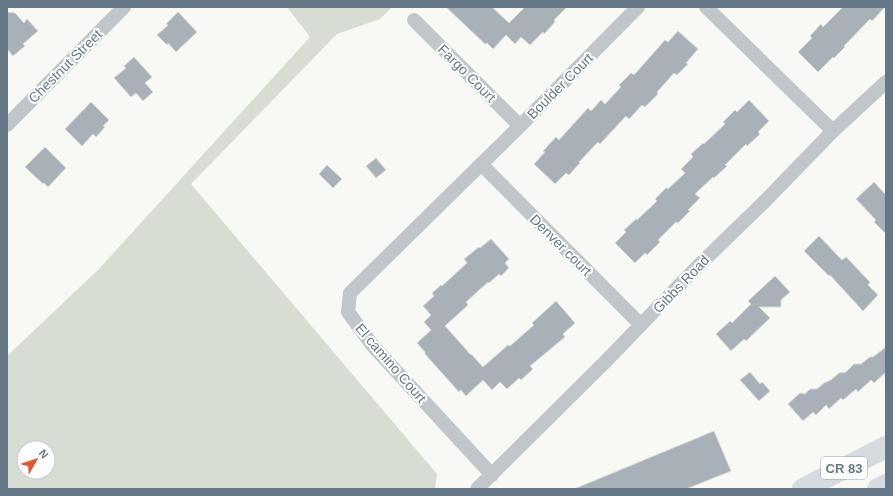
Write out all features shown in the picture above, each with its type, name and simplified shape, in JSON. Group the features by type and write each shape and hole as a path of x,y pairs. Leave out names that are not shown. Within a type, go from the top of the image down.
{"highway":[{"name":"CR 83","path":"803,489 886,447"},
{"name":"CR 83","path":"878,489 886,485"}],"street":[{"name":"Chestnut Street","path":"7,125 124,7"},
{"name":"Boulder Court","path":"481,164 638,7"},
{"path":"706,7 833,131"},
{"name":"Fargo Court","path":"414,20 520,126"},
{"name":"Gibbs Road","path":"477,489 833,131 886,82"},
{"name":"Denver court","path":"481,164 641,325"},
{"name":"El camino Court","path":"481,164 350,292 348,312 373,346 492,475"}],"shaded area":[{"path":"287,7 392,7 380,19 337,34 191,184 437,474 435,489 7,489 7,356 99,269 310,37"}],"building":[{"path":"446,7 492,7 509,23 525,7 567,7 554,20 555,22 544,34 543,32 530,45 521,37 515,44 506,35 493,49 487,43 485,44"},
{"path":"843,7 885,7 872,21 870,19 844,46 845,47 818,72 798,52 812,38 810,36 821,24 823,27"},
{"path":"7,12 15,13 24,23 27,19 38,31 23,44 25,46 13,56 7,49"},
{"path":"178,12 197,32 176,52 168,43 167,45 157,35 168,25 166,24"},
{"path":"678,31 698,49 686,63 688,64 677,75 674,73 657,92 658,94 645,107 642,105 629,119 626,116 600,144 598,142 569,175 566,173 555,184 534,164 545,152 543,151 556,137 559,140 588,108 591,111 601,100 605,104 621,87 619,85 631,73 634,75 665,40 668,42"},
{"path":"134,57 152,77 145,83 153,92 143,101 136,93 131,97 114,78 126,68 124,66"},
{"path":"749,100 769,121 758,132 760,134 747,146 746,144 725,165 727,166 695,194 700,198 688,210 690,211 678,223 676,222 658,240 660,242 647,255 645,253 635,263 615,243 626,232 624,230 657,201 655,199 666,188 668,189 685,173 681,169 693,157 691,154 725,124 723,122 735,110 737,112"},
{"path":"91,102 109,120 96,137 93,134 82,146 65,129"},
{"path":"45,147 66,168 48,187 25,167"},
{"path":"376,158 386,170 376,178 366,166"},
{"path":"327,165 342,179 333,188 319,174"},
{"path":"874,182 886,195 886,234 874,222 876,220 856,199"},
{"path":"819,236 842,260 846,257 870,282 868,285 878,295 863,311 830,275 829,276 804,251"},
{"path":"491,239 509,259 505,263 509,268 501,276 499,274 489,283 488,282 466,302 468,305 445,326 483,367 534,325 532,323 556,301 575,323 563,334 565,337 530,366 533,369 521,380 519,378 507,389 500,382 492,390 483,380 466,396 461,390 459,392 417,343 431,330 424,322 431,315 423,306 434,296 432,293 467,263 464,259"},
{"path":"775,276 790,292 781,300 781,307 759,307 770,318 746,341 744,339 731,351 716,334 730,321 732,323 751,304 748,301"},
{"path":"886,347 886,372 874,383 871,380 858,392 856,389 843,400 841,398 829,409 826,405 816,415 813,412 803,421 788,404 800,393 805,394 810,389 817,389 839,373 846,372 854,364 861,364"},
{"path":"750,372 760,384 762,382 770,391 759,401 740,380"},
{"path":"714,431 731,471 686,489 574,489"}]}
